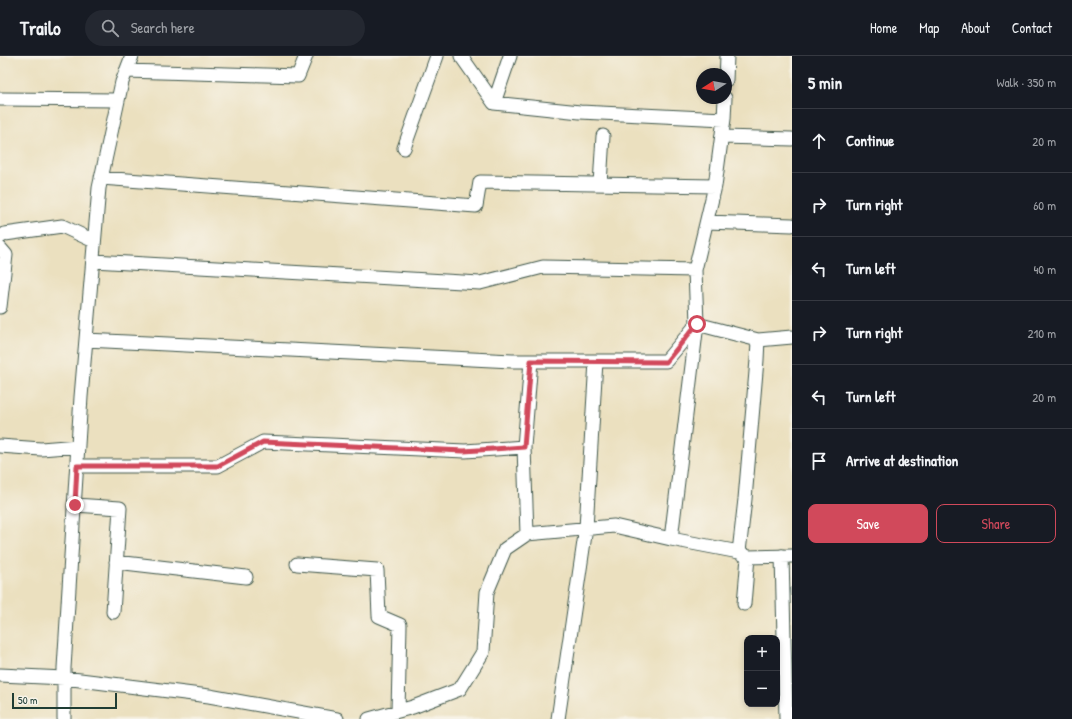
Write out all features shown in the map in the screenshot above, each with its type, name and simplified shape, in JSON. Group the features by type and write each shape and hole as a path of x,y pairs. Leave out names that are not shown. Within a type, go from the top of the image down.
{"street":[{"path":"64,719 64,668 78,446 98,188 122,82 132,56"},
{"path":"126,71 298,76 306,56"},
{"path":"404,148 437,56"},
{"path":"461,56 494,103 580,112 724,118"},
{"path":"494,103 510,56"},
{"path":"726,68 727,56"},
{"path":"0,99 118,100"},
{"path":"671,538 697,324 696,270 715,186 725,104"},
{"path":"600,184 603,136"},
{"path":"722,137 792,139"},
{"path":"101,178 476,206 480,182 715,186"},
{"path":"707,222 792,225"},
{"path":"0,237 5,234 62,226 94,241"},
{"path":"0,248 6,255 0,307"},
{"path":"93,261 480,283 543,267 696,270"},
{"path":"697,324 758,340 792,337"},
{"path":"86,340 512,362 666,362 697,324"},
{"path":"744,604 743,555 745,499 758,340"},
{"path":"527,534 524,447 531,361"},
{"path":"558,719 586,528 596,361"},
{"path":"77,466 218,466 263,442 464,451 524,447"},
{"path":"0,446 41,449 78,446"},
{"path":"75,505 120,508 113,612"},
{"path":"369,719 413,707 460,689 482,652 487,592 505,550 527,534 614,526 743,555 787,556 786,719"},
{"path":"116,562 246,576"},
{"path":"296,564 377,570 379,616 400,625 398,711"},
{"path":"0,675 64,678 209,696 335,719"}],"route":[{"path":"75,505 77,466 218,466 263,442 464,451 524,447 531,361 666,362 697,324"}]}
